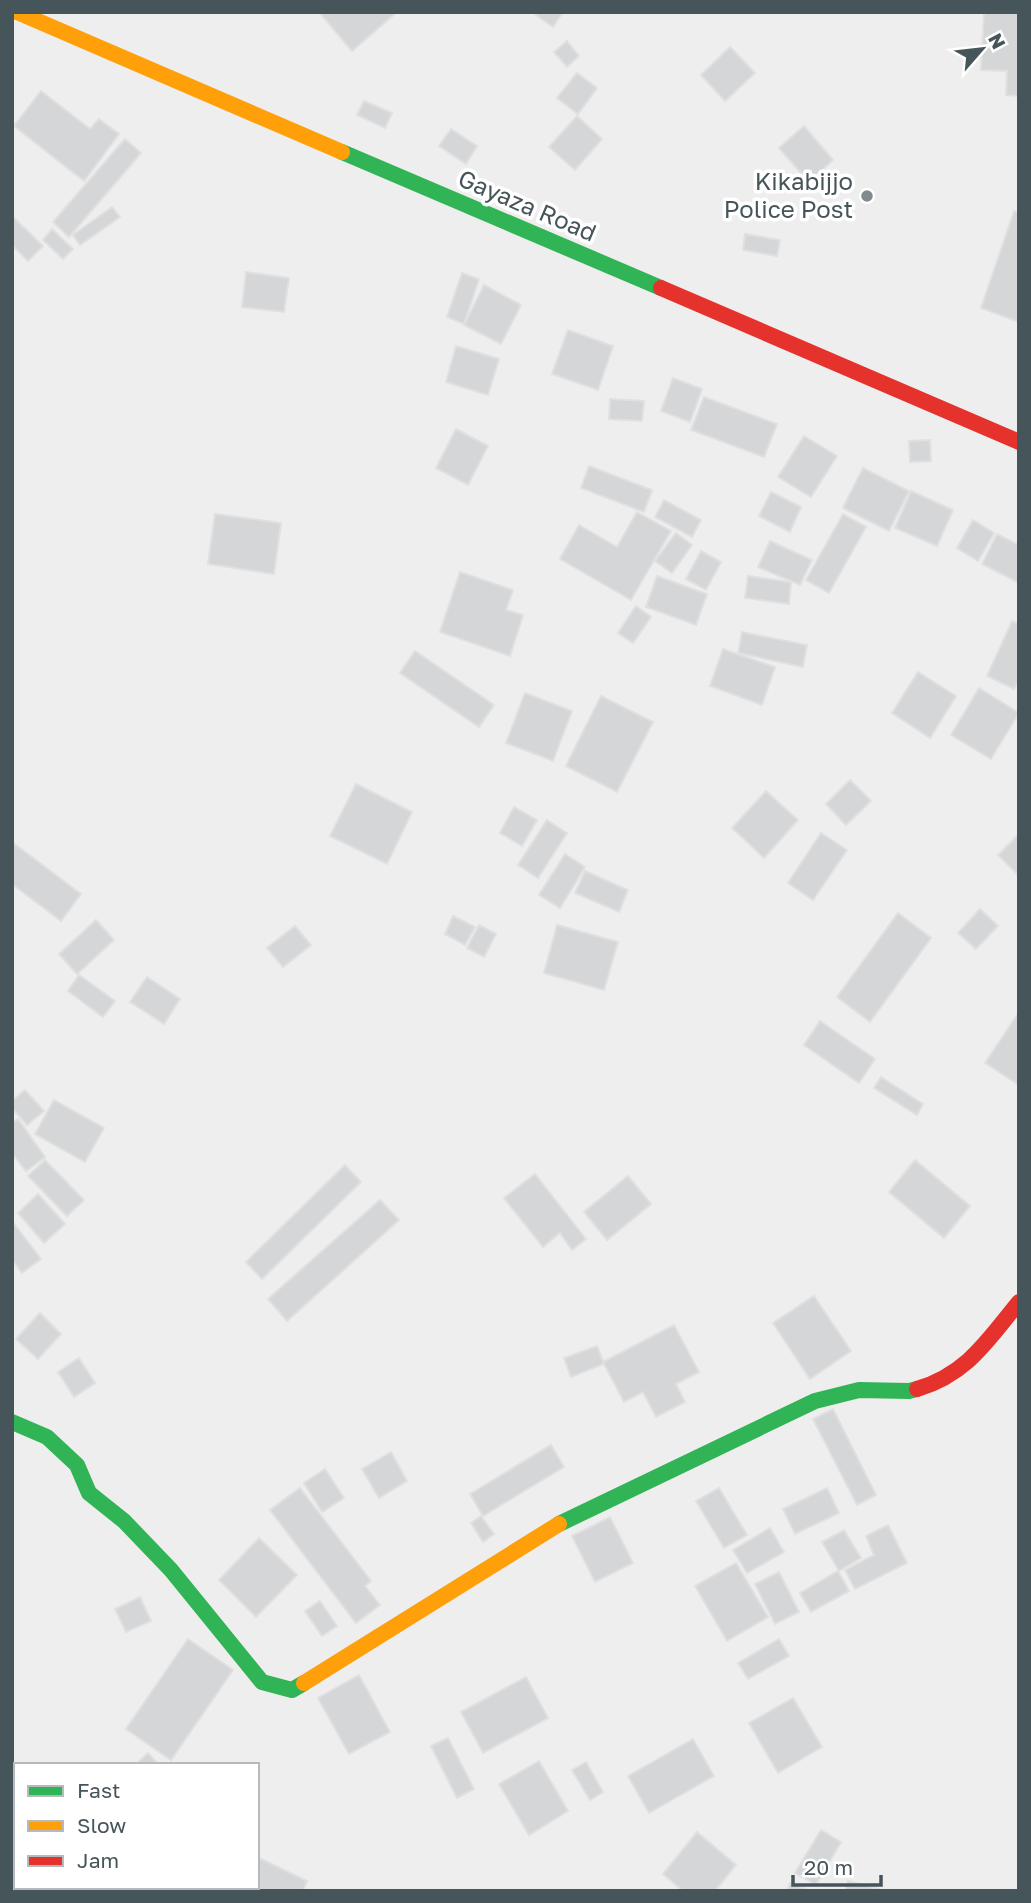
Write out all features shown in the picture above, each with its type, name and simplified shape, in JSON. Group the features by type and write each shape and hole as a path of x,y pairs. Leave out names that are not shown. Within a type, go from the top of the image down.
{"street":[{"name":"Gayaza Road","path":"17,12 1019,442"},
{"path":"12,1422 47,1437 77,1465 89,1493 124,1521 171,1570 262,1682 292,1690 552,1528 815,1401 859,1390 909,1391 940,1382 969,1362 1019,1301"}],"building":[{"path":"319,12 397,12 352,51"},
{"path":"532,12 563,12 553,27"},
{"path":"984,12 1019,12 1019,96 1006,95 1007,71 981,70"},
{"path":"567,41 579,56 567,67 554,52"},
{"path":"730,47 755,73 725,101 701,75"},
{"path":"577,73 597,88 578,114 557,98"},
{"path":"41,91 90,129 99,119 119,134 84,181 14,126"},
{"path":"364,101 392,113 385,128 357,115"},
{"path":"577,116 602,139 575,170 549,147"},
{"path":"804,126 833,160 809,182 779,148"},
{"path":"451,129 477,146 466,164 439,146"},
{"path":"125,139 141,153 69,237 53,222"},
{"path":"112,207 120,217 80,245 73,235"},
{"path":"1014,211 1019,213 1019,322 981,308"},
{"path":"12,216 43,246 28,261 12,245"},
{"path":"52,229 73,249 63,259 43,240"},
{"path":"745,234 780,240 777,256 743,250"},
{"path":"246,272 289,278 284,312 242,307"},
{"path":"462,273 479,279 464,324 447,317"},
{"path":"484,285 521,305 501,344 464,325"},
{"path":"568,330 613,346 598,390 552,374"},
{"path":"456,346 499,359 488,395 446,382"},
{"path":"673,378 702,389 690,422 661,411"},
{"path":"704,397 777,424 764,457 691,430"},
{"path":"610,399 644,401 642,421 609,419"},
{"path":"456,429 488,446 468,485 436,468"},
{"path":"804,436 837,456 811,497 778,477"},
{"path":"930,440 931,461 910,462 909,441"},
{"path":"589,466 652,490 644,512 581,488"},
{"path":"863,468 909,491 889,531 843,508"},
{"path":"911,491 953,510 937,546 895,528"},
{"path":"771,492 801,507 790,532 759,516"},
{"path":"664,500 701,520 692,537 655,517"},
{"path":"637,512 671,531 631,600 560,559 579,525 617,547"},
{"path":"215,514 281,523 274,574 208,564"},
{"path":"843,514 866,527 829,593 806,580"},
{"path":"973,520 994,533 978,561 957,548"},
{"path":"676,533 692,545 672,573 655,561"},
{"path":"997,534 1019,545 1019,583 982,564"},
{"path":"770,541 812,560 800,585 758,567"},
{"path":"701,551 721,562 706,590 686,579"},
{"path":"460,572 513,590 506,610 523,615 510,656 440,632"},
{"path":"657,576 707,594 696,625 646,607"},
{"path":"748,576 791,582 789,604 745,598"},
{"path":"636,606 651,617 633,643 618,633"},
{"path":"1012,621 1019,624 1019,680 1014,689 987,676"},
{"path":"742,632 807,645 803,667 738,653"},
{"path":"723,649 775,667 762,705 710,686"},
{"path":"415,651 494,705 479,727 400,673"},
{"path":"918,672 956,696 930,738 892,713"},
{"path":"979,688 1019,713 991,759 951,735"},
{"path":"525,693 572,711 553,761 506,743"},
{"path":"601,696 653,722 617,792 566,766"},
{"path":"850,780 871,801 846,825 826,804"},
{"path":"356,784 412,812 387,864 330,836"},
{"path":"766,791 798,820 764,858 732,828"},
{"path":"514,807 537,820 522,846 500,833"},
{"path":"547,820 567,833 538,878 518,865"},
{"path":"821,833 847,850 813,900 788,883"},
{"path":"1019,834 1019,876 998,855"},
{"path":"12,842 81,894 61,921 12,884"},
{"path":"565,854 585,867 560,908 539,895"},
{"path":"585,871 628,890 619,912 575,893"},
{"path":"980,909 998,926 976,949 958,933"},
{"path":"898,913 931,938 870,1022 837,997"},
{"path":"453,916 475,927 465,945 445,934"},
{"path":"96,920 114,940 77,974 59,954"},
{"path":"479,925 496,934 484,957 467,948"},
{"path":"557,925 618,942 604,990 544,973"},
{"path":"295,926 311,945 283,967 267,948"},
{"path":"79,975 115,1001 103,1017 68,991"},
{"path":"147,977 180,999 164,1024 130,1002"},
{"path":"1019,1012 1019,1085 985,1063"},
{"path":"820,1021 875,1059 859,1083 804,1045"},
{"path":"881,1077 923,1104 917,1115 874,1088"},
{"path":"25,1090 44,1111 27,1125 12,1108 12,1101"},
{"path":"54,1100 104,1128 85,1162 35,1134"},
{"path":"18,1119 45,1157 26,1171 12,1153 12,1123"},
{"path":"45,1160 84,1200 67,1216 28,1176"},
{"path":"915,1160 970,1206 944,1238 889,1192"},
{"path":"345,1165 361,1182 262,1279 246,1262"},
{"path":"535,1174 586,1239 572,1250 560,1233 543,1247 504,1198"},
{"path":"628,1176 651,1204 607,1240 584,1212"},
{"path":"38,1194 65,1224 44,1243 18,1213"},
{"path":"380,1200 399,1220 287,1321 268,1299"},
{"path":"12,1221 41,1259 22,1273 12,1259"},
{"path":"814,1296 851,1351 810,1379 773,1323"},
{"path":"40,1313 61,1334 38,1359 16,1339"},
{"path":"674,1325 699,1372 676,1384 685,1402 656,1417 643,1392 624,1402 603,1362"},
{"path":"597,1346 604,1364 571,1377 564,1358"},
{"path":"79,1358 95,1383 74,1397 58,1372"},
{"path":"833,1409 876,1495 857,1505 813,1419"},
{"path":"551,1445 564,1467 483,1516 470,1494"},
{"path":"391,1452 407,1481 379,1498 362,1469"},
{"path":"325,1469 344,1498 322,1512 304,1483"},
{"path":"300,1488 371,1581 365,1586 380,1605 356,1623 270,1510"},
{"path":"719,1488 747,1535 724,1548 696,1501"},
{"path":"827,1488 839,1513 795,1534 783,1509"},
{"path":"481,1516 494,1534 483,1542 471,1523"},
{"path":"610,1517 633,1563 595,1582 572,1536"},
{"path":"888,1525 907,1563 855,1589 845,1570 874,1555 866,1536"},
{"path":"770,1528 784,1552 747,1573 733,1550"},
{"path":"844,1530 861,1558 839,1571 822,1542"},
{"path":"259,1538 297,1575 256,1617 219,1580"},
{"path":"736,1563 768,1617 727,1641 695,1586"},
{"path":"838,1571 849,1591 811,1612 800,1593"},
{"path":"779,1572 799,1612 775,1624 755,1584"},
{"path":"140,1597 151,1621 126,1632 115,1609"},
{"path":"320,1601 337,1626 322,1636 305,1611"},
{"path":"188,1639 233,1670 171,1760 126,1729"},
{"path":"779,1639 789,1656 748,1679 738,1663"},
{"path":"359,1675 390,1732 349,1754 318,1698"},
{"path":"526,1677 548,1718 483,1753 461,1712"},
{"path":"793,1698 822,1747 778,1773 749,1723"},
{"path":"448,1738 474,1789 457,1798 431,1746"},
{"path":"693,1739 714,1776 649,1813 628,1776"},
{"path":"148,1753 157,1763 137,1763"},
{"path":"539,1761 568,1811 529,1835 499,1784"},
{"path":"586,1762 603,1792 590,1800 572,1770"},
{"path":"821,1830 841,1842 816,1885 795,1873"},
{"path":"697,1832 736,1865 715,1891 683,1891 663,1874"},
{"path":"259,1858 307,1881 303,1891 227,1891 259,1889"},
{"path":"848,1881 879,1889 879,1891 845,1891"},
{"path":"790,1883 811,1891 787,1891"},
{"path":"68,1889 71,1891 37,1891"}],"traffic: fast":[{"path":"342,152 661,288"},
{"path":"559,1524 815,1401 859,1390 917,1389"},
{"path":"12,1422 47,1437 77,1465 89,1493 124,1521 171,1570 262,1682 292,1690 304,1683"}],"traffic: slow":[{"path":"17,12 342,152"},
{"path":"304,1683 559,1524"}],"traffic: jam":[{"path":"661,288 1019,442"},
{"path":"917,1389 950,1375 963,1365 986,1343 1019,1302"}],"place":[{"name":"Kikabijjo Police Post","path":"867,196"}]}
